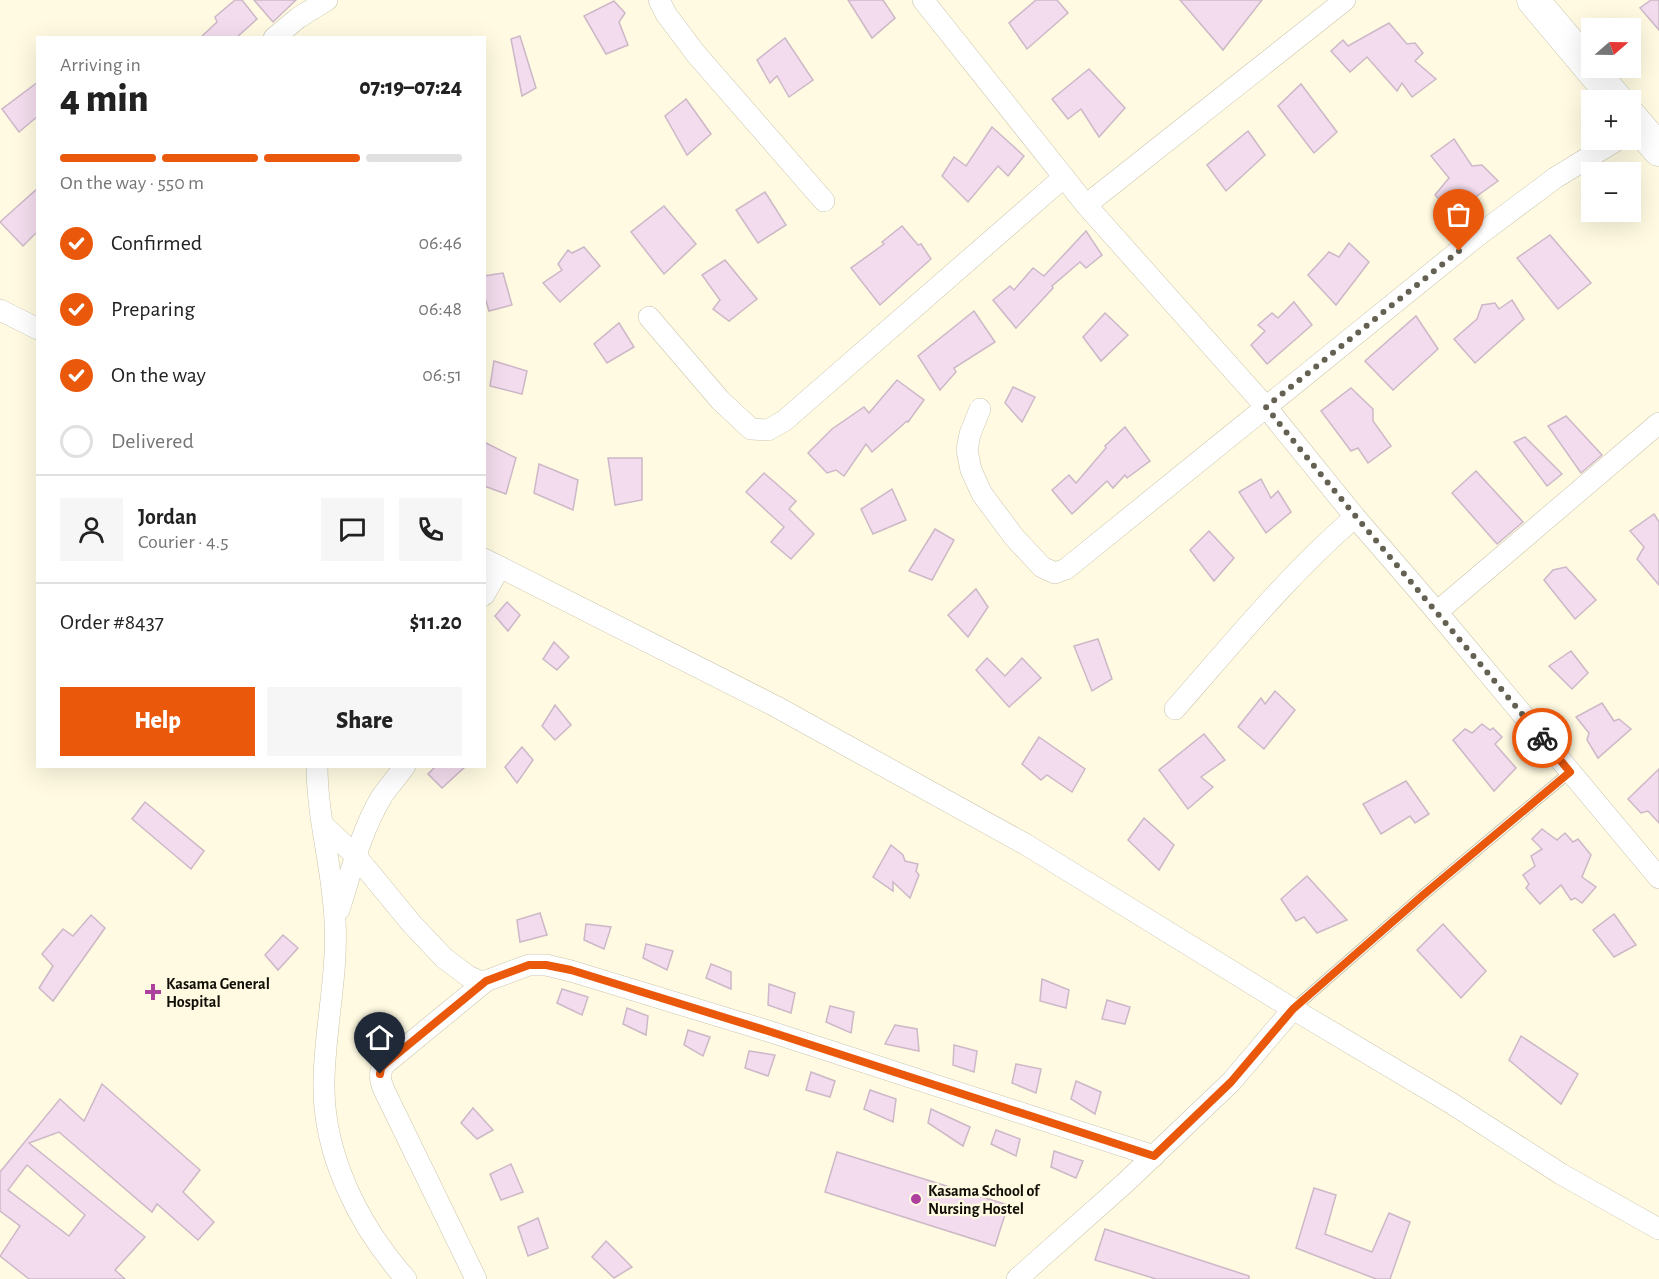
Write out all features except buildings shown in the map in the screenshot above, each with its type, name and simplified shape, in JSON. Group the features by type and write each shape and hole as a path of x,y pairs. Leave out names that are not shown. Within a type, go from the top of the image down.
{"main road":[{"path":"1533,0 1609,90"},
{"path":"1641,137 1659,150"}],"street":[{"path":"276,36 298,18 327,0"},
{"path":"659,0 666,14 696,54 824,201"},
{"path":"923,0 1086,205 1266,407 1355,517 1657,873"},
{"path":"1086,205 1345,0"},
{"path":"980,409 969,434 967,450 971,470 982,494 1014,537 1041,567 1055,573 1066,569 1476,237 1596,150"},
{"path":"649,317 720,400 751,429 768,430 784,422 1064,177"},
{"path":"0,310 36,325"},
{"path":"1437,612 1659,423"},
{"path":"1175,709 1290,578 1321,546 1355,517"},
{"path":"486,587 492,563 775,706 994,827 1451,1103 1561,1174 1659,1229"},
{"path":"317,768 333,886 335,922 335,962 324,1082 329,1131 334,1153 355,1207 374,1239 406,1279"},
{"path":"335,922 356,856 382,796 403,768"},
{"path":"324,826 356,856 411,923 444,958 468,976 479,981 486,981"},
{"path":"476,1279 384,1090 380,1074 381,1068 486,981 529,965 546,965 571,970 1154,1156"},
{"path":"1017,1279 1154,1156 1231,1082 1293,1009"}],"lane":[{"path":"1293,1009 1422,896 1570,772"}],"way so far":[{"path":"1459,251 1266,407 1355,517 1542,738"}],"place":[{"name":"Kasama General Hospital","path":"153,992"},
{"name":"Kasama School of Nursing Hostel","path":"916,1199"}],"route":[{"path":"380,1074 385,1064 439,1022 486,981 529,965 546,965 571,970 768,1031 1154,1156 1231,1082 1293,1009 1422,896 1570,772 1542,738"}]}
